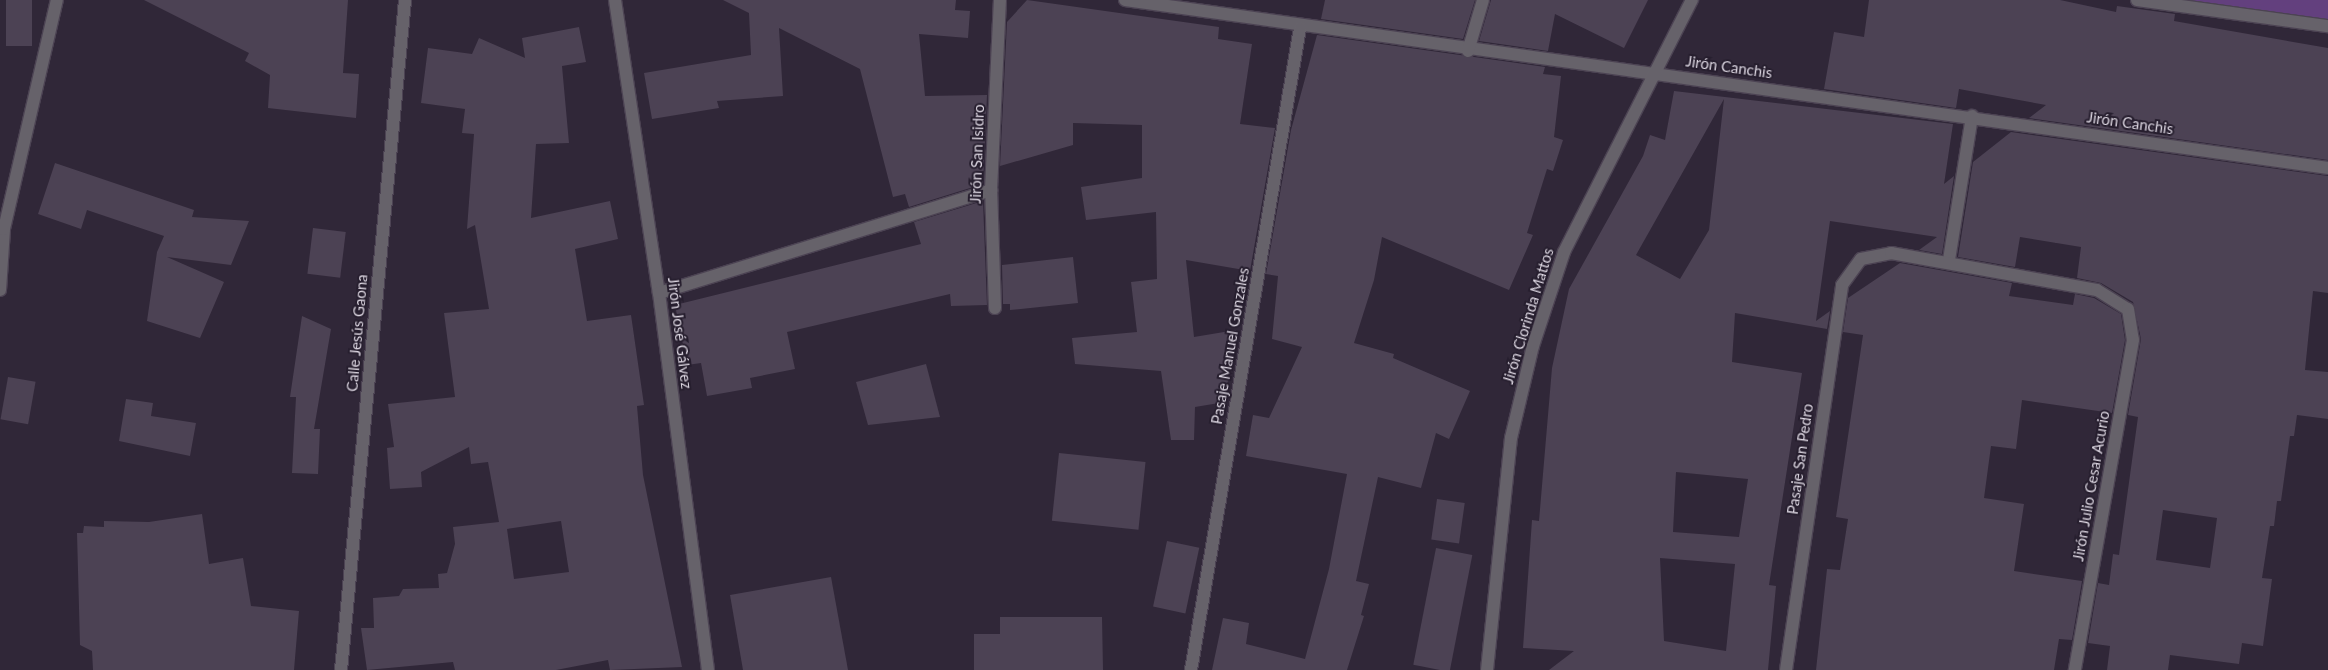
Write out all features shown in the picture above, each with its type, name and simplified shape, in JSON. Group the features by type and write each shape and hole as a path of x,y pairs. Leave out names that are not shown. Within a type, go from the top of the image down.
{"street":[{"path":"0,290 2,228 57,0"},
{"name":"Calle Jesús Gaona","path":"341,670 405,0"},
{"name":"Jirón José Gálvez","path":"615,0 659,293 708,670"},
{"name":"Jirón San Isidro","path":"995,308 991,190 1000,0"},
{"name":"Jirón Canchis","path":"1125,0 1300,28 1972,116 2328,168"},
{"path":"1468,51 1483,0"},
{"name":"Jirón Clorinda Mattos","path":"1487,670 1511,438 1533,346 1564,252 1692,0"},
{"path":"2138,0 2328,26"},
{"name":"Pasaje Manuel Gonzales","path":"1191,670 1300,28"},
{"path":"1949,260 1972,116"},
{"path":"659,293 991,190"},
{"name":"Pasaje San Pedro","path":"1786,670 1842,285 1861,258 1891,253 1949,260"},
{"name":"Jirón Julio Cesar Acurio","path":"1949,260 2097,290 2128,308 2133,340 2075,670"}],"shaded area":[{"path":"2174,0 2328,0 2328,22"}],"building":[{"path":"6,0 32,0 32,46 6,46"},
{"path":"144,0 348,0 343,73 359,74 356,118 268,108 270,75 245,61 249,53"},
{"path":"723,0 956,0 955,10 970,11 968,38 919,34 925,96 987,95 983,184 909,207 905,194 893,197 860,69 779,28 783,96 717,101 719,108 652,119 644,73 751,55 749,13"},
{"path":"1027,0 1219,27 1218,39 1252,44 1240,124 1275,128 1250,271 1186,260 1194,337 1236,330 1225,402 1195,407 1194,440 1171,440 1161,371 1075,364 1072,338 1137,332 1131,282 1157,279 1156,212 1086,220 1081,187 1142,178 1142,125 1073,123 1073,145 1000,166 1007,22"},
{"path":"1325,0 1475,0 1463,39 1321,19"},
{"path":"1491,0 1648,0 1624,48 1555,14 1548,51 1479,41"},
{"path":"1869,0 2060,0 2116,12 2117,6 2175,14 2174,21 2328,48 2328,160 2029,118 2046,105 1959,89 1956,108 1824,89 1834,32 1864,37"},
{"path":"579,27 586,62 562,66 569,143 536,144 531,218 610,201 618,239 575,249 587,321 631,315 644,405 637,406 643,475 682,667 610,670 608,660 556,670 455,670 453,662 367,670 361,628 374,628 373,598 399,596 403,589 439,588 438,574 447,573 455,544 453,527 499,522 488,462 471,464 469,447 421,472 422,487 390,489 387,448 394,447 388,404 455,397 444,313 489,309 475,225 467,229 474,134 462,133 465,109 421,103 428,48 472,54 479,38 525,58 522,38","holes":["561,521 569,572 514,579 507,529"]},
{"path":"1317,35 1545,67 1543,74 1561,76 1554,137 1563,140 1553,171 1547,169 1527,233 1533,235 1509,290 1382,237 1374,280 1354,343 1394,354 1393,358 1470,391 1449,439 1436,433 1421,488 1378,477 1356,581 1369,584 1361,615 1364,616 1347,670 1212,670 1223,618 1249,623 1246,644 1305,659 1329,569 1347,474 1246,456 1253,415 1269,418 1302,347 1272,339 1278,276 1266,274 1291,130"},
{"path":"1674,91 1953,124 1944,184 1954,176 1942,254 1919,250 1937,237 1830,221 1816,321 1830,311 1827,329 1735,313 1732,362 1802,373 1769,585 1776,586 1768,670 1549,670 1574,651 1523,648 1532,520 1539,521 1552,368 1569,289 1643,156 1650,135 1665,140","holes":["1724,99 1709,230 1680,279 1636,255","1676,472 1748,479 1739,537 1673,532","1660,558 1735,564 1726,651 1664,641"]},
{"path":"2011,132 2328,176 2328,293 2313,291 2305,370 2328,372 2328,419 2297,415 2294,436 2290,436 2281,501 2277,501 2274,526 2270,526 2262,578 2272,579 2263,646 2242,643 2239,664 2170,655 2168,670 2107,670 2110,646 2088,643 2098,583 2109,585 2113,554 2119,555 2138,417 2128,415 2141,339 2133,302 2101,283 2077,278 2081,247 2020,237 2015,267 1958,257 1973,162","holes":["2163,510 2217,518 2210,568 2156,560"]},
{"path":"55,163 194,210 192,217 249,221 231,265 167,257 224,282 200,338 147,321 157,252 164,236 87,210 81,229 38,214"},
{"path":"983,201 987,305 951,306 950,294 787,332 795,369 750,378 752,388 707,396 701,363 687,365 675,305 921,244 914,222"},
{"path":"313,228 346,232 340,278 307,274"},
{"path":"1073,257 1078,303 1010,310 1010,304 1003,304 1002,265"},
{"path":"1900,263 2012,283 2009,296 2073,305 2075,294 2094,298 2121,314 2125,340 2112,413 2022,400 2016,449 1991,446 1984,498 2024,504 2014,571 2082,581 2072,640 2059,639 2054,670 1816,670 1827,569 1840,570 1848,519 1836,517 1863,335 1843,332 1848,298"},
{"path":"302,316 331,329 314,429 320,429 318,474 292,473 296,397 290,397"},
{"path":"926,364 940,417 868,425 856,382"},
{"path":"8,377 36,382 28,424 1,419"},
{"path":"126,399 153,403 151,416 196,423 190,456 119,441"},
{"path":"1059,453 1146,462 1138,530 1052,521"},
{"path":"1437,499 1465,503 1459,543 1431,540"},
{"path":"202,514 209,564 243,558 251,606 299,611 294,670 93,670 92,651 80,645 77,533 83,533 84,526 104,527 104,521 149,522"},
{"path":"1167,541 1199,548 1185,613 1153,607"},
{"path":"1436,548 1472,555 1450,670 1413,665"},
{"path":"831,577 848,670 743,670 730,595"},
{"path":"1000,617 1102,617 1103,670 974,670 974,634 1000,634"}]}
